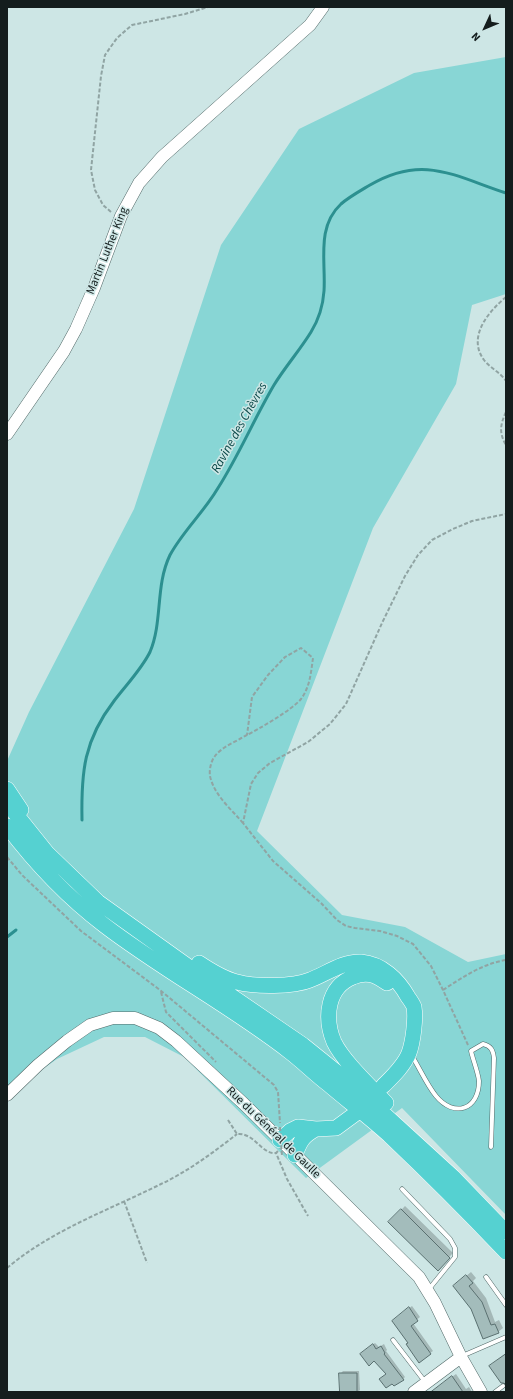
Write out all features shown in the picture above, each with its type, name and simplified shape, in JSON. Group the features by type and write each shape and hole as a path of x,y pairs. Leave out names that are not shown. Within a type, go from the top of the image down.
{"highway":[{"path":"7,789 42,841 47,854"},
{"path":"7,803 47,854 98,902 188,967 303,1045 349,1082 453,1177"},
{"path":"7,826 44,872 75,901 136,948 257,1028 290,1052 387,1134 454,1198 506,1252"},
{"path":"98,902 122,912 200,964 236,982 281,985 308,981 344,964 359,962 372,964 390,973 404,988 414,1006 414,1025 410,1052 383,1086"},
{"path":"414,1025 405,1003 393,987 378,976 362,973 346,980 337,987 331,999 328,1011 329,1024 334,1042 343,1056 453,1177 506,1232"},
{"path":"280,1146 290,1131 298,1127 316,1129 336,1128 355,1114"},
{"path":"288,1155 305,1135 316,1129"}],"street":[{"name":"Martin Luther King","path":"7,434 64,351 76,329 94,288 119,221 139,183 162,157 305,29 323,7"},
{"name":"Rue du Général de Gaulle","path":"7,1095 38,1065 67,1041 90,1025 113,1018 135,1018 159,1028 176,1041 244,1104 288,1155 419,1277 428,1291 481,1392"},
{"path":"414,1392 461,1356"}],"lane":[{"path":"410,1052 436,1096 450,1108 459,1109 470,1105 477,1094 479,1080 471,1051 483,1044 488,1045 493,1051 491,1147"},
{"path":"402,1189 450,1239 455,1248 455,1257 428,1291"},
{"path":"486,1277 506,1305"},
{"path":"461,1356 506,1338"},
{"path":"393,1340 426,1383"},
{"path":"495,1392 502,1386"}],"path":[{"path":"119,221 103,205 95,190 91,170 101,76 105,55 117,38 132,25 185,14 208,7"},
{"path":"506,297 483,321 479,331 478,348 484,360 502,376 506,382"},
{"path":"506,412 500,428 506,445"},
{"path":"243,824 251,784 258,773 270,763 308,742 330,724 346,704 382,623 405,576 418,555 432,540 453,529 472,521 506,514"},
{"path":"247,735 252,697 272,670 285,657 301,648 313,658 311,678 301,698 289,708 247,735 227,746 215,756 211,764 210,776 216,791 273,861 321,903 337,920 346,926 380,931 397,936 413,944 431,966 471,1051"},
{"path":"7,857 22,875 81,931 160,990 274,1085 278,1092 288,1155"},
{"path":"443,990 479,968 494,962 506,960"},
{"path":"160,990 166,1012 220,1066"},
{"path":"228,1120 237,1134"},
{"path":"7,1268 20,1258 72,1226 162,1184 213,1153 237,1134 252,1138 268,1152 272,1153 280,1146 287,1179 308,1216"},
{"path":"124,1201 147,1263"}],"shaded area":[{"path":"506,57 506,294 472,305 456,384 373,528 257,831 342,915 405,927 468,962 506,954 506,1215 402,1108 306,1178 184,1057 145,1037 104,1037 57,1059 7,1094 7,761 29,712 134,509 221,245 299,129 414,73"}],"building":[{"path":"401,1209 450,1258 438,1271 388,1222"},
{"path":"466,1275 473,1283 469,1286 482,1302 491,1325 495,1324 499,1333 483,1339 471,1309 453,1286"},
{"path":"409,1307 418,1321 411,1326 431,1354 419,1363 406,1344 408,1343 392,1321"},
{"path":"373,1344 376,1349 381,1346 385,1353 384,1354 404,1380 394,1386 392,1384 386,1388 379,1379 386,1374 374,1361 369,1366 360,1354"},
{"path":"506,1354 506,1384 501,1383 489,1366"},
{"path":"339,1373 357,1373 357,1392 340,1392"},
{"path":"452,1376 463,1392 431,1392"}],"waterway":[{"name":"Ravine des Chèvres","path":"82,820 82,787 86,757 90,743 104,715 138,671 150,652 156,628 162,579 170,555 218,488 233,463 274,385 314,327 323,302 325,234 333,213 344,201 370,185 389,176 406,171 423,169 454,175 506,193"},
{"name":"Ravine des Chèvres","path":"7,937 16,930"}]}
